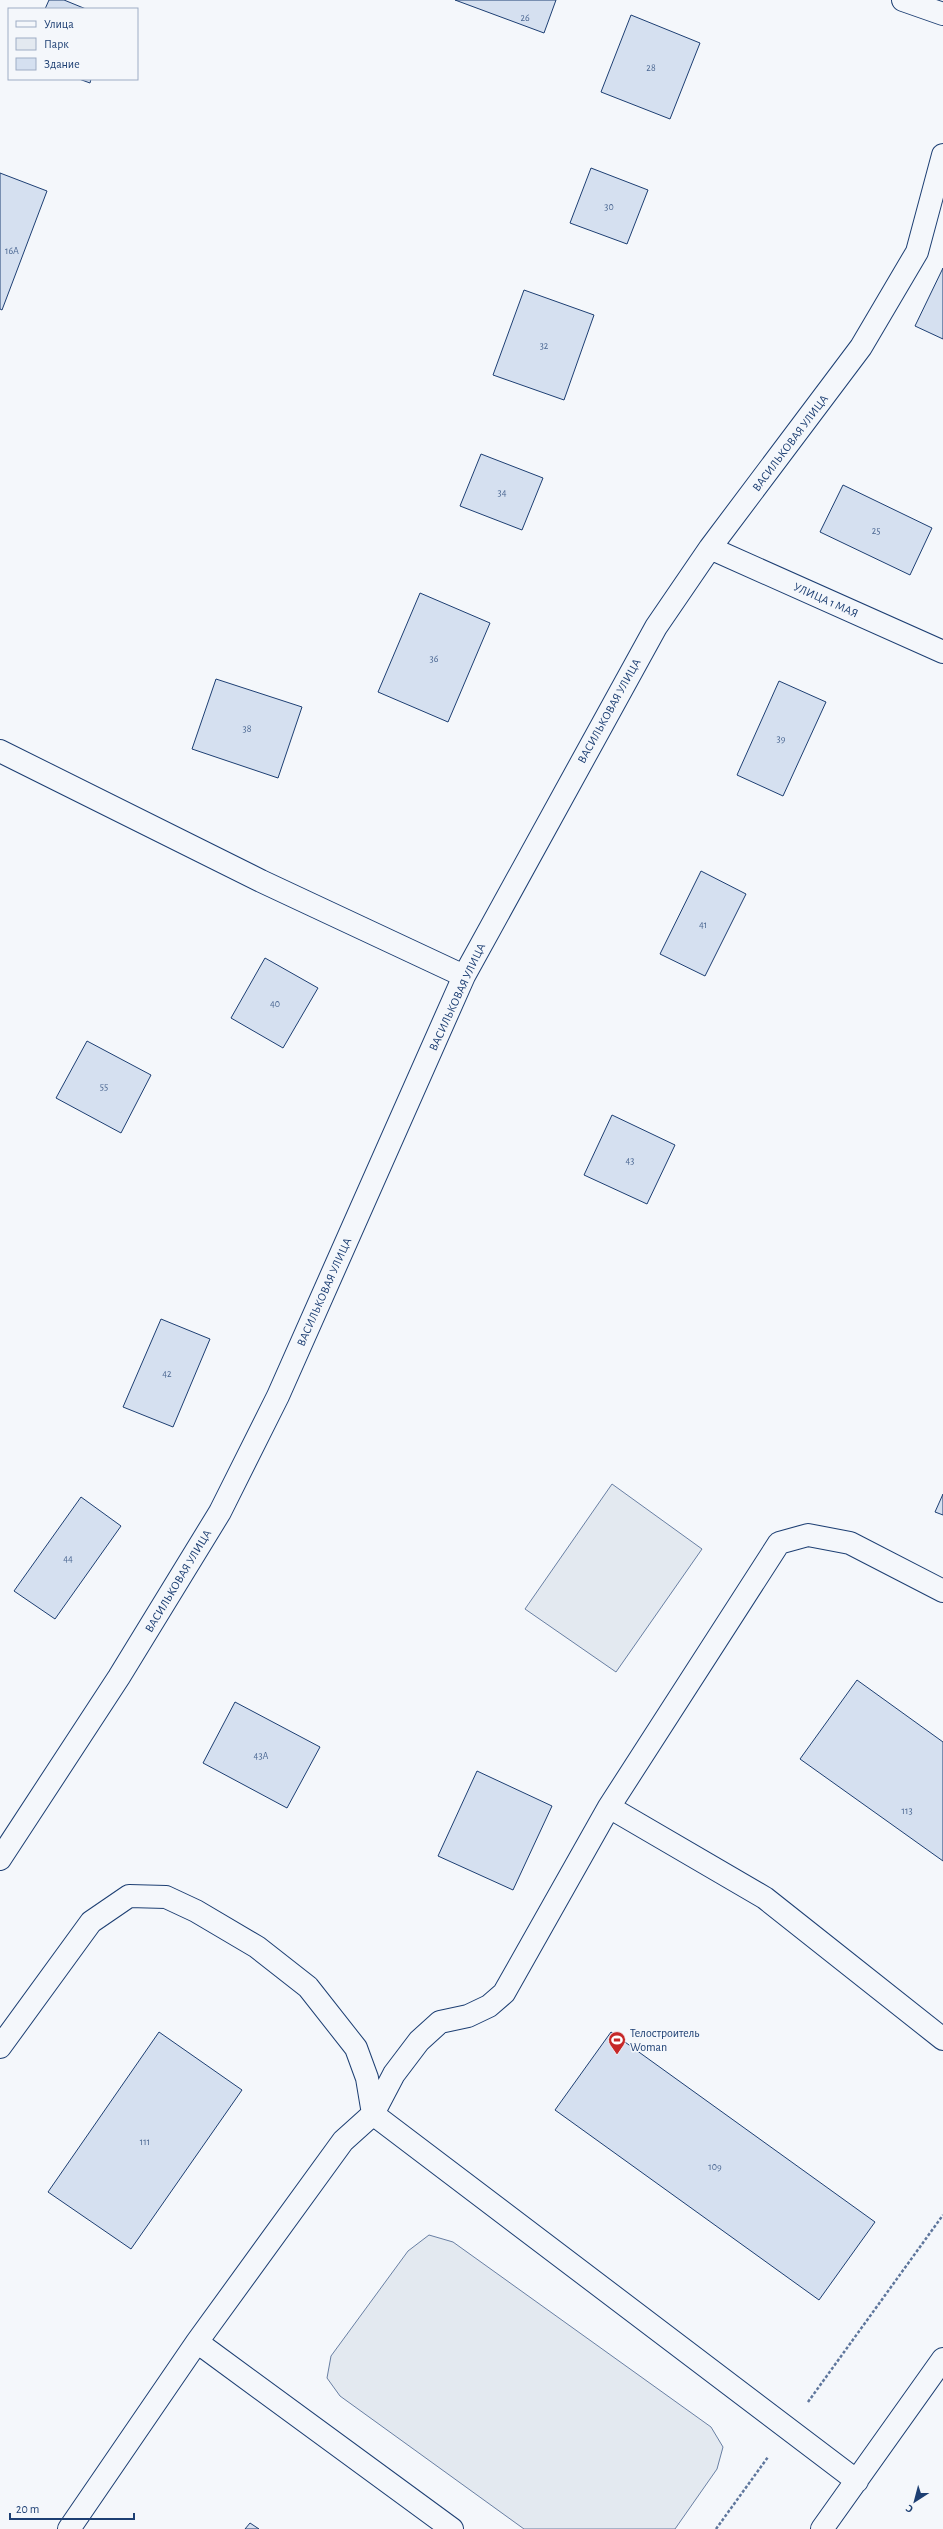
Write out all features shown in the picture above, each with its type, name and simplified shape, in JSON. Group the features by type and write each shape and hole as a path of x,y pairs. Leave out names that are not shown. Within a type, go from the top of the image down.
{"street":[{"path":"903,0 943,14"},
{"name":"ВАСИЛЬКОВАЯ УЛИЦА","path":"0,1859 119,1677 220,1512 278,1396 464,976 656,626 710,548 861,347 917,252 943,155"},
{"name":"УЛИЦА 1 МАЯ","path":"710,548 943,652"},
{"path":"0,751 261,881 464,976"},
{"path":"69,2529 197,2342 343,2140 373,2114 394,2074 419,2041 440,2022 468,2016 489,2006 504,1993 609,1807 779,1543 808,1535 850,1543 943,1591"},
{"path":"609,1807 765,1898 943,2039"},
{"path":"0,2047 91,1922 129,1896 166,1897 196,1911 257,1947 308,1987 356,2048 367,2078 373,2114 857,2481"},
{"path":"197,2342 452,2529"},
{"path":"822,2529 943,2359"}],"path":[{"path":"716,2529 943,2215"}],"green space":[{"path":"612,1484 702,1549 616,1672 525,1609"},
{"path":"429,2235 453,2242 711,2427 723,2447 717,2469 675,2529 524,2529 340,2396 327,2378 331,2356 408,2251"}],"building":[{"path":"49,0 64,0 84,8 45,8"},
{"path":"455,0 556,0 544,33"},
{"path":"631,15 700,43 670,119 601,92"},
{"path":"82,80 91,80 90,83"},
{"path":"591,168 648,190 627,244 570,223"},
{"path":"0,173 47,191 2,310 0,309"},
{"path":"943,268 943,339 915,326"},
{"path":"524,290 594,315 564,400 493,375"},
{"path":"481,454 543,478 522,530 460,506"},
{"path":"843,485 932,528 910,575 820,532"},
{"path":"420,593 490,623 448,722 378,692"},
{"path":"216,679 302,707 278,778 192,749"},
{"path":"779,681 826,702 783,796 737,775"},
{"path":"701,871 746,894 705,976 660,954"},
{"path":"265,958 318,988 283,1048 231,1018"},
{"path":"87,1041 151,1075 121,1133 56,1098"},
{"path":"612,1115 675,1145 647,1204 584,1175"},
{"path":"161,1319 210,1339 173,1427 123,1407"},
{"path":"943,1494 943,1515 935,1512"},
{"path":"81,1497 121,1526 55,1619 14,1591"},
{"path":"857,1680 943,1742 943,1861 800,1759"},
{"path":"235,1702 320,1747 287,1808 203,1763"},
{"path":"477,1771 552,1806 513,1890 438,1856"},
{"path":"159,2032 242,2090 131,2249 48,2192"},
{"path":"611,2032 875,2222 819,2300 555,2110"},
{"path":"250,2523 259,2529 245,2529"}],"place":[{"name":"Телостроитель Woman","path":"617,2055"}]}
